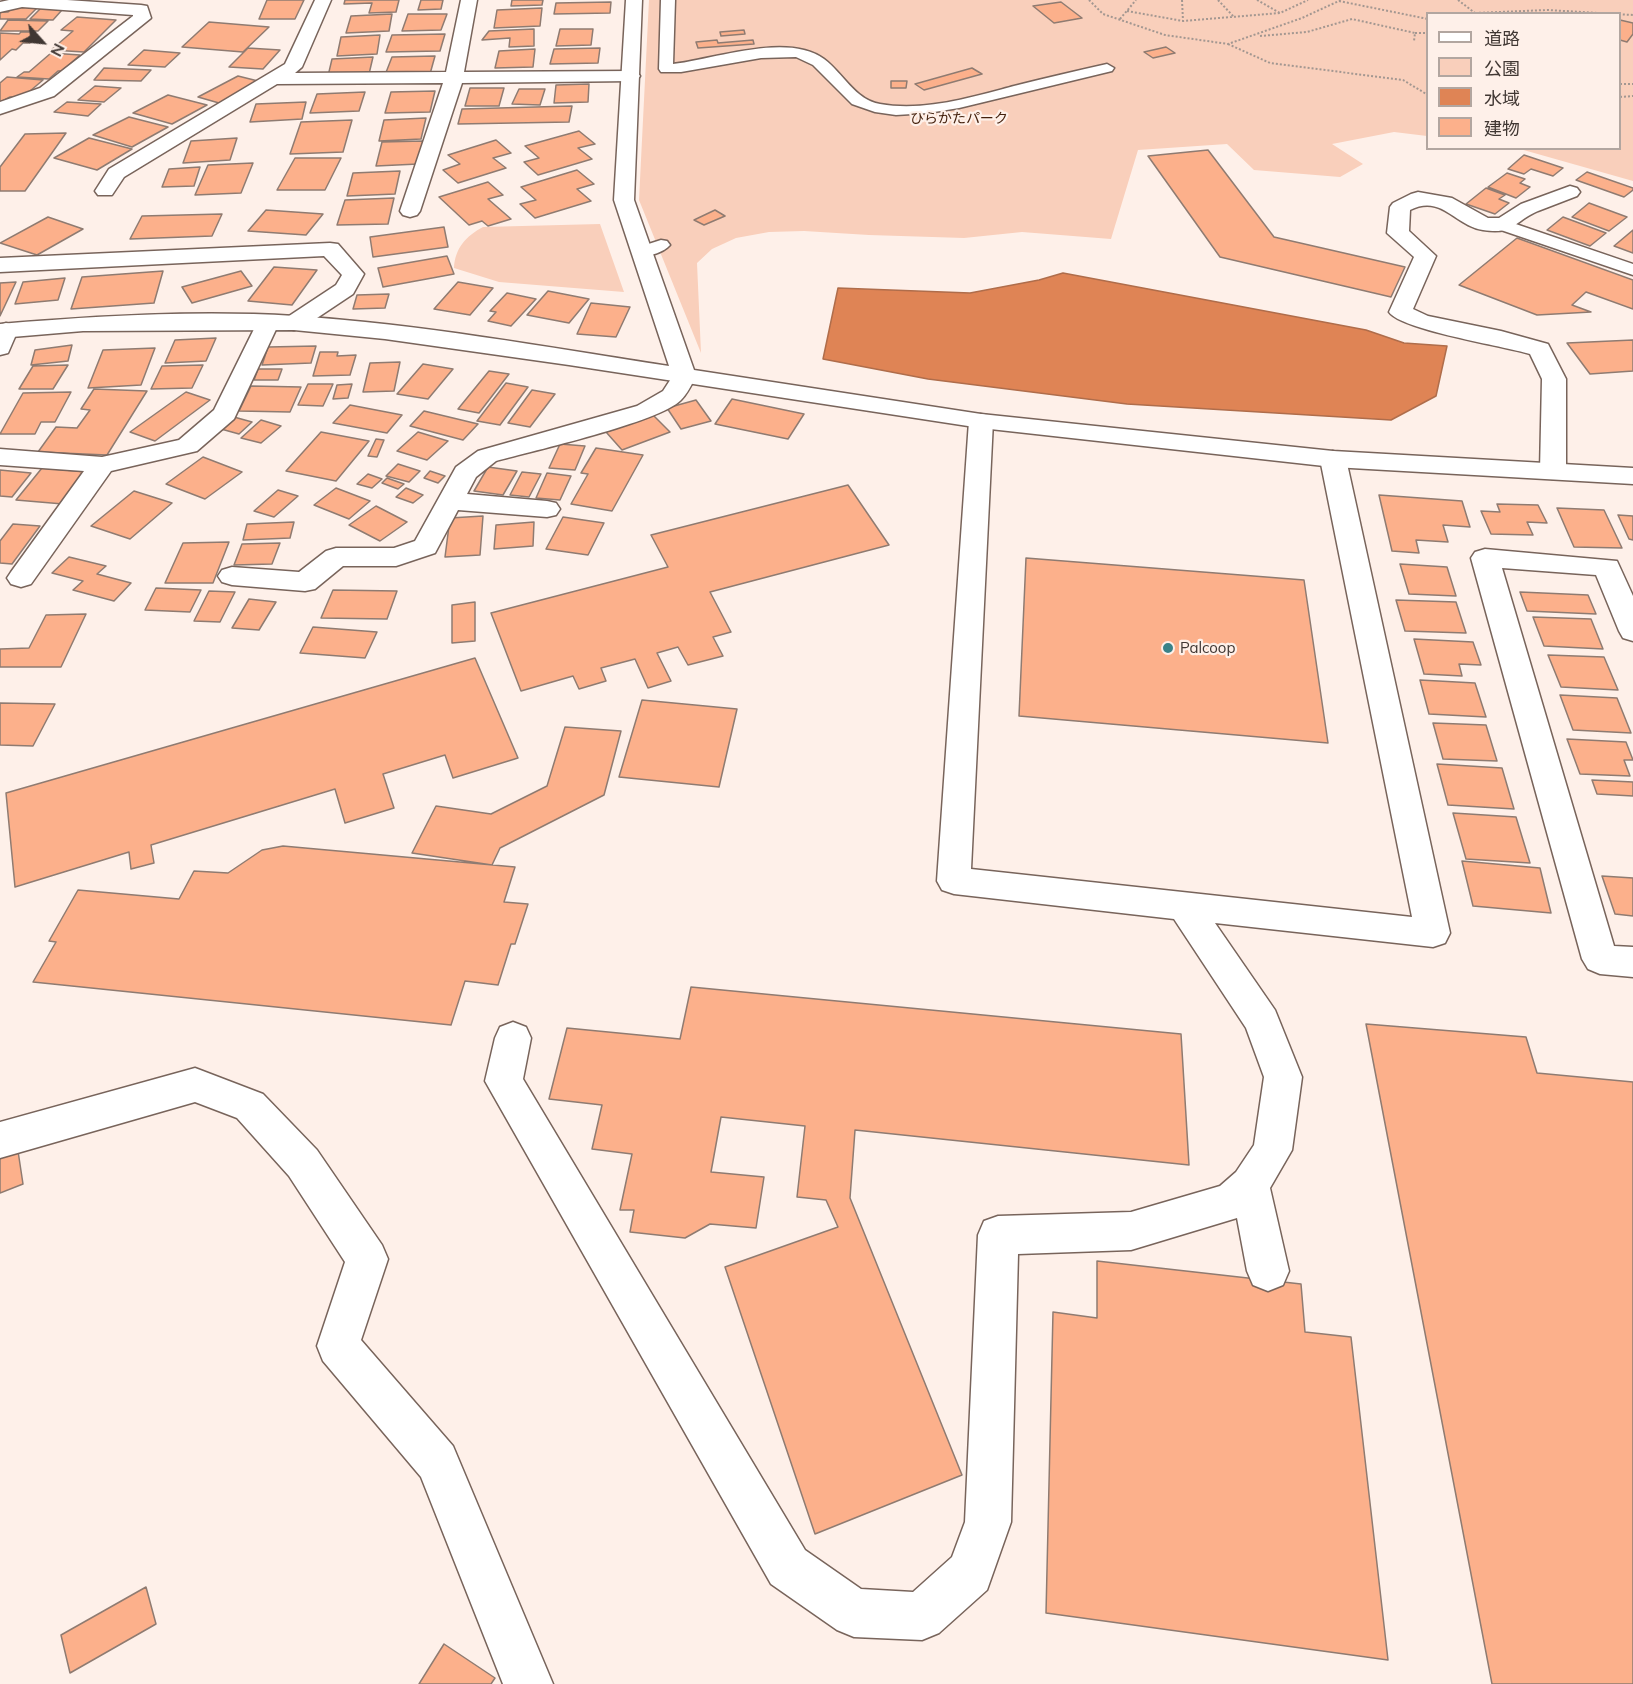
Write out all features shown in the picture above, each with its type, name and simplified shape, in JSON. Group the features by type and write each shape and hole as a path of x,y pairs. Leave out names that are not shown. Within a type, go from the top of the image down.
{"street":[{"path":"105,191 116,174 293,67 323,0"},
{"path":"410,211 454,78 469,0"},
{"path":"232,576 305,582 336,557 396,557 425,547 465,473 487,456 646,411 672,396 684,376 624,200 634,0"},
{"path":"0,7 31,2 141,10 142,18 47,92 0,108"},
{"path":"276,79 631,76"},
{"path":"1538,180 1578,195 1528,208 1504,225 1483,224 1445,202 1418,198 1400,207 1398,233 1425,256 1400,312 1421,322 1501,338 1540,349 1554,379 1553,471"},
{"path":"0,265 330,249 353,274 345,289 294,323"},
{"path":"2,336 118,323 294,323 385,332 981,421 1333,459 1633,476"},
{"path":"0,457 102,465 188,446 225,414 268,323"},
{"path":"981,421 954,881 1185,908 1433,933 1333,459"},
{"path":"21,578 102,465"},
{"path":"450,501 547,509"},
{"path":"1633,631 1607,567 1485,558 1600,958 1633,962"},
{"path":"513,1038 504,1081 788,1567 854,1613 922,1616 970,1574 988,1522 999,1235 1131,1231 1232,1201 1250,1185 1273,1150 1283,1077 1262,1021 1185,908"},
{"path":"0,1140 195,1085 250,1106 303,1163 367,1259 338,1346 437,1462 528,1684"},
{"path":"1250,1185 1268,1271"}],"lane":[{"path":"668,0 666,69 777,52 808,55 854,99 877,108 911,111 944,107 1107,68"},
{"path":"1504,225 1633,270"},
{"path":"642,252 661,245"}],"path":[{"path":"1089,0 1103,14 1165,34 1228,44 1270,63 1403,80 1426,94"},
{"path":"1120,19 1136,0"},
{"path":"1182,0 1183,21"},
{"path":"1218,0 1234,17"},
{"path":"1257,0 1280,13"},
{"path":"1126,11 1183,21 1280,13 1308,0"},
{"path":"1228,44 1338,0 1426,19"},
{"path":"1458,0 1475,12"},
{"path":"1500,12 1548,10 1582,12"},
{"path":"1252,36 1306,32 1352,19 1415,33 1426,33"},
{"path":"1414,41 1415,33"}],"green space":[{"name":"ひらかたパーク","path":"649,0 1633,0 1633,181 1524,150 1621,150 1621,12 1426,12 1426,136 1394,132 1332,144 1363,164 1340,177 1254,170 1227,144 1138,150 1111,239 1022,232 964,238 804,231 769,232 736,238 712,249 697,263 701,353 639,200"},
{"path":"600,224 624,292 499,282 454,268 457,254 463,243 471,234 483,227"}],"water":[{"path":"1063,273 1366,330 1404,343 1447,346 1436,396 1391,420 1127,404 928,379 823,359 838,288 970,293"}],"building":[{"path":"267,0 304,0 295,19 259,19"},
{"path":"345,0 399,0 396,12 369,13 372,3 344,4"},
{"path":"421,0 443,0 441,9 418,10"},
{"path":"512,0 543,0 542,5 511,6"},
{"path":"611,2 610,13 554,14 556,3"},
{"path":"1061,2 1082,18 1054,23 1033,6"},
{"path":"13,7 38,7 26,19 0,19 0,12 8,12"},
{"path":"41,8 60,8 58,10 62,10 53,20 30,19"},
{"path":"542,8 540,26 494,28 497,10"},
{"path":"392,14 389,31 346,33 351,16"},
{"path":"408,14 447,14 441,30 402,31"},
{"path":"77,17 116,20 84,52 51,50 73,31 61,30"},
{"path":"8,20 48,21 38,31 0,31"},
{"path":"1621,20 1633,23 1633,34 1627,42 1621,40"},
{"path":"209,22 269,27 243,52 182,47"},
{"path":"534,29 534,46 509,47 510,38 482,40 489,31"},
{"path":"560,29 593,29 591,45 556,46"},
{"path":"744,30 745,34 721,36 720,32"},
{"path":"35,32 29,37 36,38 30,43 23,43 16,50 12,49 0,60 0,33 19,34"},
{"path":"445,34 440,51 386,52 392,35"},
{"path":"380,35 377,54 337,56 341,37"},
{"path":"717,40 718,43 753,40 754,44 698,48 696,42"},
{"path":"1166,47 1175,53 1153,58 1144,52"},
{"path":"248,48 280,50 263,69 229,67"},
{"path":"600,48 598,63 550,64 554,49"},
{"path":"535,49 533,67 495,68 499,51"},
{"path":"144,50 180,53 165,67 128,65"},
{"path":"51,53 80,55 49,79 17,77 24,72 29,72"},
{"path":"435,56 430,74 385,75 392,57"},
{"path":"373,57 369,74 328,76 332,59"},
{"path":"104,68 151,70 141,81 94,80"},
{"path":"972,68 982,74 924,90 915,84"},
{"path":"238,76 266,83 226,105 198,97"},
{"path":"7,77 43,80 23,97 10,97 0,102 0,83"},
{"path":"891,81 907,81 906,88 891,88"},
{"path":"589,84 588,102 554,103 556,85"},
{"path":"95,86 121,88 104,102 78,100"},
{"path":"470,88 504,88 499,106 465,106"},
{"path":"519,89 545,89 540,105 512,104"},
{"path":"435,91 430,112 385,113 391,92"},
{"path":"365,92 359,111 310,113 317,94"},
{"path":"168,95 207,105 172,124 133,113"},
{"path":"67,102 101,104 88,116 54,112"},
{"path":"306,102 302,119 250,122 256,104"},
{"path":"572,106 569,122 458,124 462,109"},
{"path":"129,117 168,127 132,147 93,135"},
{"path":"426,118 421,139 379,141 384,120"},
{"path":"352,120 343,152 290,154 301,122"},
{"path":"579,131 595,144 578,148 592,159 538,175 524,162 539,158 525,146"},
{"path":"66,133 25,191 0,191 0,167 25,134"},
{"path":"89,138 132,149 97,170 54,158"},
{"path":"237,138 230,160 183,163 191,141"},
{"path":"496,140 511,153 493,158 506,168 458,183 443,170 460,164 448,155"},
{"path":"423,141 418,164 376,166 382,142"},
{"path":"1208,150 1274,237 1405,267 1391,297 1220,257 1148,156"},
{"path":"1524,155 1563,168 1553,176 1531,169 1524,174 1508,169"},
{"path":"295,158 341,158 325,190 277,190"},
{"path":"253,163 241,193 195,195 208,165"},
{"path":"200,167 194,186 162,187 169,169"},
{"path":"577,170 594,184 577,189 591,201 535,218 520,204 536,200 521,187"},
{"path":"400,171 395,194 347,196 353,173"},
{"path":"1587,172 1633,188 1633,190 1624,197 1576,180"},
{"path":"1507,173 1525,179 1520,183 1530,187 1516,198 1488,187"},
{"path":"488,182 503,195 488,199 511,219 488,226 482,221 469,225 439,197"},
{"path":"1486,188 1505,195 1499,199 1509,203 1495,214 1466,204"},
{"path":"394,198 388,224 337,225 345,200"},
{"path":"1589,203 1627,217 1609,231 1572,217"},
{"path":"266,210 323,214 306,235 248,231"},
{"path":"715,210 725,216 704,225 694,220"},
{"path":"222,214 212,236 130,239 142,216"},
{"path":"48,217 83,229 37,255 0,243"},
{"path":"1563,217 1606,233 1590,246 1547,230"},
{"path":"444,227 448,247 373,257 370,237"},
{"path":"1633,230 1633,253 1614,246"},
{"path":"1517,238 1633,280 1633,309 1586,292 1572,305 1591,312 1537,315 1459,285"},
{"path":"447,256 454,274 383,287 378,268"},
{"path":"274,267 317,270 292,305 248,301"},
{"path":"163,271 154,303 71,309 82,277"},
{"path":"241,271 252,286 192,303 182,287"},
{"path":"65,278 58,300 15,304 23,282"},
{"path":"16,282 0,316 0,283"},
{"path":"458,282 493,288 470,315 434,309"},
{"path":"548,291 589,299 569,323 527,315"},
{"path":"507,293 536,299 511,326 488,321 496,312 490,311"},
{"path":"389,294 385,308 353,309 357,295"},
{"path":"591,303 630,307 616,337 577,334"},
{"path":"216,338 206,361 165,363 175,340"},
{"path":"1633,340 1633,371 1590,374 1567,343"},
{"path":"72,345 68,361 31,365 35,350"},
{"path":"316,346 311,363 262,365 268,347"},
{"path":"155,348 141,385 88,388 103,350"},
{"path":"320,352 338,352 337,356 356,355 350,375 313,376"},
{"path":"400,362 394,391 363,392 370,363"},
{"path":"423,364 453,369 428,399 397,394"},
{"path":"68,365 53,389 19,389 33,366"},
{"path":"203,365 192,388 151,389 162,366"},
{"path":"258,369 282,369 278,380 254,380"},
{"path":"489,371 509,374 479,413 458,409"},
{"path":"506,383 528,387 500,425 477,421"},
{"path":"308,384 333,384 323,406 298,405"},
{"path":"352,384 348,398 333,399 337,385"},
{"path":"251,386 301,387 290,412 239,411"},
{"path":"94,389 147,391 107,455 38,452 56,427 77,428 90,410 81,409"},
{"path":"532,390 555,394 530,427 508,423"},
{"path":"71,392 55,422 41,422 35,434 0,434 23,393"},
{"path":"186,392 210,400 155,441 130,432"},
{"path":"732,399 804,414 788,439 715,424"},
{"path":"696,400 711,421 681,429 667,408"},
{"path":"350,405 402,415 387,433 333,423"},
{"path":"424,411 478,424 463,440 410,426"},
{"path":"653,415 670,432 622,450 606,432"},
{"path":"234,417 252,422 239,434 221,429"},
{"path":"261,420 281,426 261,443 241,438"},
{"path":"321,432 369,441 336,481 286,471"},
{"path":"418,432 448,441 427,460 397,451"},
{"path":"376,439 384,440 377,457 368,456"},
{"path":"560,444 585,446 575,470 549,468"},
{"path":"596,448 643,455 612,511 571,504 588,474 581,473"},
{"path":"203,457 242,472 205,499 166,484"},
{"path":"398,464 420,471 409,482 386,476"},
{"path":"488,467 517,471 503,495 474,491"},
{"path":"42,468 87,472 63,504 16,500"},
{"path":"0,470 31,473 12,497 0,496"},
{"path":"430,471 445,476 438,483 424,478"},
{"path":"522,472 541,474 529,497 510,495"},
{"path":"547,473 571,476 560,500 536,498"},
{"path":"368,474 382,479 372,488 357,484"},
{"path":"387,478 404,484 398,489 382,483"},
{"path":"848,485 889,545 710,592 731,632 713,637 723,656 688,665 678,647 657,653 671,681 648,688 635,659 601,668 606,681 579,689 573,676 521,691 491,613 668,567 651,535"},
{"path":"336,488 370,501 349,519 314,505"},
{"path":"406,488 423,495 413,503 396,497"},
{"path":"278,490 298,496 274,517 254,511"},
{"path":"134,491 172,503 130,539 91,526"},
{"path":"1379,495 1462,501 1470,527 1443,525 1448,542 1416,540 1419,553 1392,551"},
{"path":"1497,504 1538,505 1547,523 1527,522 1533,535 1491,534 1481,511 1500,512"},
{"path":"376,506 407,522 380,541 349,525"},
{"path":"1557,508 1604,510 1622,548 1574,547"},
{"path":"1618,515 1633,516 1633,540 1629,539"},
{"path":"483,516 480,555 445,557 450,518"},
{"path":"563,517 604,523 588,555 546,549"},
{"path":"294,522 290,538 243,540 247,524"},
{"path":"534,522 533,546 494,549 496,525"},
{"path":"13,524 40,526 12,564 0,563 0,541"},
{"path":"229,542 213,583 165,583 183,543"},
{"path":"280,543 272,564 234,565 242,544"},
{"path":"69,557 106,566 97,574 131,583 114,601 73,590 83,581 52,573"},
{"name":"Palcoop","path":"1026,558 1304,580 1328,743 1019,716"},
{"path":"1400,564 1447,567 1456,596 1409,594"},
{"path":"156,588 201,590 190,612 145,610"},
{"path":"333,590 397,591 387,619 321,618"},
{"path":"209,591 235,592 220,622 194,621"},
{"path":"1520,592 1588,595 1596,614 1527,611"},
{"path":"249,599 276,602 259,630 232,628"},
{"path":"1396,600 1456,602 1466,633 1405,631"},
{"path":"475,602 475,641 452,643 452,605"},
{"path":"86,614 61,667 0,667 0,649 29,648 46,615"},
{"path":"1533,617 1591,619 1603,649 1544,646"},
{"path":"313,627 377,632 365,658 300,653"},
{"path":"1414,639 1473,642 1481,665 1459,664 1462,676 1424,674"},
{"path":"1548,655 1604,657 1618,690 1561,687"},
{"path":"475,658 518,758 453,778 445,755 383,774 394,808 345,823 335,789 151,845 154,863 131,869 129,852 15,887 6,793"},
{"path":"1420,680 1475,683 1486,717 1429,714"},
{"path":"1560,695 1617,698 1631,733 1573,730"},
{"path":"642,700 737,709 719,787 619,777"},
{"path":"0,703 55,704 33,746 0,745"},
{"path":"1433,723 1486,725 1497,761 1443,759"},
{"path":"565,727 621,731 604,795 500,848 492,865 412,853 436,806 491,814 547,786"},
{"path":"1567,739 1626,742 1633,760 1624,760 1630,776 1580,774"},
{"path":"1437,764 1502,768 1514,809 1448,805"},
{"path":"1592,780 1633,782 1633,796 1597,794"},
{"path":"1453,813 1516,817 1530,863 1466,859"},
{"path":"283,846 515,867 504,902 528,904 515,944 511,944 498,985 465,981 451,1025 33,982 56,942 49,941 78,890 179,899 194,871 228,873 262,850"},
{"path":"1462,861 1540,868 1551,913 1473,906"},
{"path":"1602,876 1633,878 1633,916 1615,914"},
{"path":"691,987 1181,1034 1189,1165 855,1130 850,1198 962,1475 815,1534 725,1267 838,1227 826,1200 797,1197 805,1126 721,1117 711,1172 764,1177 756,1228 710,1224 685,1238 630,1232 634,1210 620,1210 632,1154 592,1149 602,1105 549,1099 567,1028 680,1039"},
{"path":"1366,1024 1526,1037 1537,1073 1633,1082 1633,1684 1492,1684"},
{"path":"18,1151 23,1184 0,1193 0,1158"},
{"path":"1097,1261 1301,1284 1305,1332 1351,1337 1388,1660 1046,1613 1053,1312 1097,1318"},
{"path":"146,1587 156,1624 70,1673 61,1635"},
{"path":"444,1644 495,1678 491,1684 419,1684"}],"place":[{"name":"Palcoop","path":"1168,648"}]}
